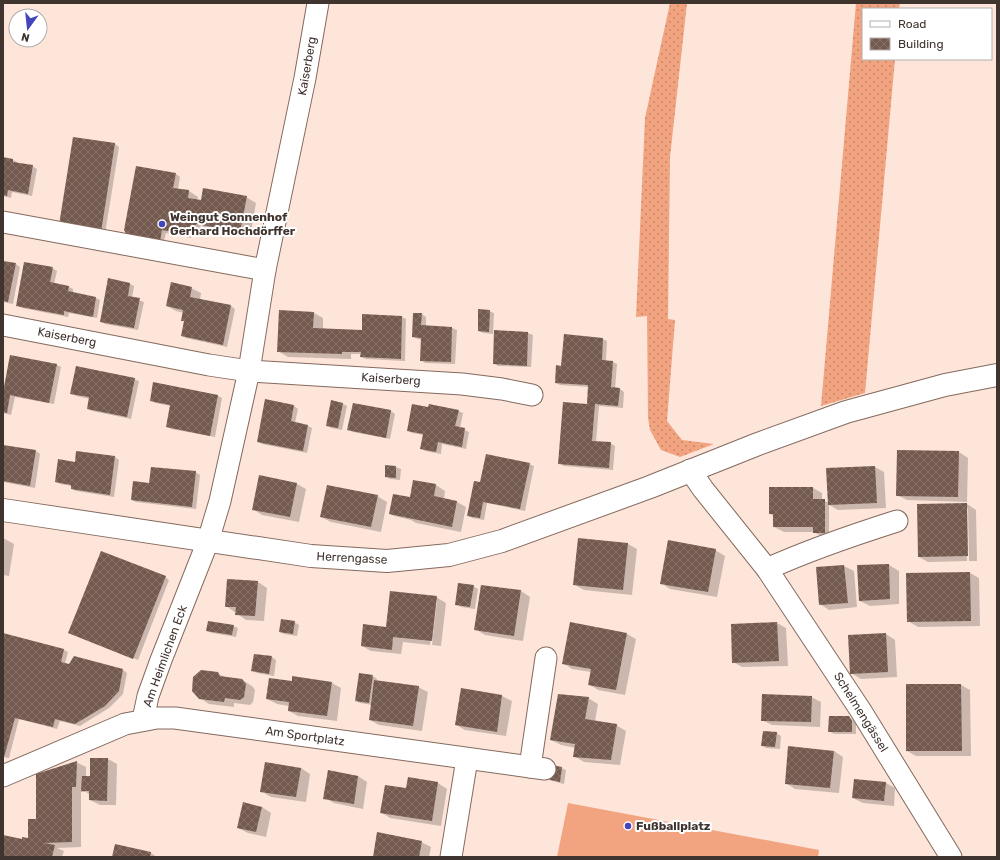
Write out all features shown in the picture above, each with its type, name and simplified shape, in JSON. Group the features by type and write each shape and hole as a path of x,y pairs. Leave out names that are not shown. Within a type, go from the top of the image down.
{"street":[{"name":"Kaiserberg","path":"208,541 220,501 249,370 265,270 305,78 318,3"},
{"path":"3,222 265,270"},
{"name":"Kaiserberg","path":"3,325 201,364 249,370 462,384 502,389 532,395"},
{"name":"Herrengasse","path":"3,510 311,556 387,561 449,555 502,541 650,487 690,470 846,412 946,385 997,375"},
{"name":"Schelmengässel","path":"690,470 703,489 767,569 860,711 951,857"},
{"path":"767,569 799,554 897,521"},
{"name":"Am Heimlichen Eck","path":"3,776 125,724 143,720 148,696 160,660 208,541"},
{"name":"Am Sportplatz","path":"143,720 175,718 537,768 546,658"},
{"path":"451,857 467,759"}],"shaded area":[{"path":"670,3 687,3 670,157 668,319 675,320 667,421 682,440 714,444 680,457 661,450 650,430 648,418 647,316 636,317 645,118"},
{"path":"856,3 900,3 899,8 862,8 862,60 895,60 865,393 821,406"},
{"name":"Fußballplatz","path":"568,803 819,850 818,857 557,857"}],"building":[{"path":"73,137 115,143 101,232 59,225"},
{"path":"3,157 13,159 13,162 33,165 28,194 8,190 7,196 3,195"},
{"path":"136,166 176,173 173,188 189,190 188,198 201,200 203,188 247,196 240,232 196,224 194,236 162,230 160,241 127,235 124,230"},
{"path":"3,261 16,263 8,302 3,301"},
{"path":"24,262 53,267 50,282 69,286 68,291 96,297 93,317 64,311 64,315 16,306"},
{"path":"108,278 130,283 128,296 140,298 134,328 100,322"},
{"path":"171,282 192,287 190,297 231,305 223,345 181,336 184,321 181,321 183,310 166,306"},
{"path":"478,309 490,310 489,332 478,331"},
{"path":"279,310 314,312 313,328 362,330 362,314 402,316 401,359 360,357 361,352 342,352 342,354 277,352"},
{"path":"413,313 422,313 421,325 452,327 451,362 420,361 421,338 412,337"},
{"path":"494,330 528,332 527,366 493,364"},
{"path":"564,334 603,338 602,360 613,361 611,387 620,388 618,406 595,404 592,441 611,442 609,468 558,464 563,402 587,404 588,385 555,383 556,365 561,366"},
{"path":"10,355 57,364 49,403 10,395 7,413 3,412 3,387"},
{"path":"76,366 135,378 127,417 87,409 89,397 70,394"},
{"path":"153,382 218,395 210,436 166,427 170,405 150,401"},
{"path":"265,399 294,405 291,421 308,425 303,451 257,442"},
{"path":"331,400 343,403 338,428 326,426"},
{"path":"353,403 391,410 386,438 347,430"},
{"path":"412,404 428,407 429,404 459,410 455,426 465,428 462,447 438,442 436,452 420,449 423,434 407,431"},
{"path":"3,445 36,450 30,486 3,481"},
{"path":"897,450 959,451 958,497 896,496"},
{"path":"76,451 115,456 110,495 71,489 71,485 55,482 58,459 75,462"},
{"path":"486,454 530,463 520,509 483,502 480,518 467,516 474,481 480,482"},
{"path":"385,465 396,466 396,478 385,477"},
{"path":"875,466 877,503 828,505 826,468"},
{"path":"151,467 196,471 192,507 131,500 133,481 149,483"},
{"path":"259,475 297,483 290,517 252,510"},
{"path":"413,480 436,484 434,496 457,501 452,527 389,514 393,494 410,497"},
{"path":"327,485 378,495 371,527 320,517"},
{"path":"769,487 813,487 813,499 825,499 825,533 813,533 813,527 773,527 773,514 769,514"},
{"path":"967,503 968,556 918,557 917,504"},
{"path":"578,538 628,543 623,590 573,585"},
{"path":"668,540 716,549 708,592 660,584"},
{"path":"101,551 166,576 133,659 68,633"},
{"path":"889,564 890,599 859,601 857,565"},
{"path":"844,565 848,603 819,605 816,567"},
{"path":"970,572 971,621 907,622 906,573"},
{"path":"227,579 258,581 255,616 235,615 236,607 225,607"},
{"path":"458,583 474,585 470,607 455,605"},
{"path":"481,585 521,590 514,636 474,630"},
{"path":"390,591 437,596 432,641 393,637 392,650 361,646 363,624 386,627"},
{"path":"281,619 295,621 293,634 279,632"},
{"path":"208,621 234,625 232,635 206,631"},
{"path":"570,622 627,633 616,690 588,685 591,669 562,664"},
{"path":"777,622 779,661 732,663 731,624"},
{"path":"3,633 64,649 61,662 69,664 74,656 123,669 119,691 105,706 75,724 55,719 53,727 15,718 4,757"},
{"path":"886,633 888,672 850,674 848,635"},
{"path":"254,654 272,656 269,674 251,671"},
{"path":"201,670 218,672 220,676 242,679 246,684 244,697 240,700 225,698 224,702 199,699 192,691 193,677"},
{"path":"359,673 373,675 369,703 355,701"},
{"path":"292,676 332,682 327,716 288,711 289,702 266,699 269,678 292,681"},
{"path":"374,680 419,686 413,726 369,720"},
{"path":"906,684 961,684 962,751 906,751"},
{"path":"461,688 502,695 497,732 455,725"},
{"path":"558,694 589,697 585,719 617,724 611,760 573,757 575,744 550,740"},
{"path":"762,694 812,696 811,722 761,721"},
{"path":"829,716 849,716 852,721 852,732 828,732"},
{"path":"763,731 777,732 775,747 761,746"},
{"path":"788,746 834,751 830,788 785,784"},
{"path":"90,758 108,758 107,801 89,800 89,791 81,791 82,776 90,776"},
{"path":"77,761 76,787 72,787 72,842 44,843 55,845 52,857 3,857 3,835 22,839 22,837 28,838 28,819 36,819 36,774"},
{"path":"265,762 301,768 296,797 260,792"},
{"path":"552,765 562,767 560,782 550,780"},
{"path":"328,770 358,776 354,804 323,799"},
{"path":"408,777 438,782 432,821 380,813 385,785 406,788"},
{"path":"854,779 886,782 884,801 852,798"},
{"path":"243,802 262,807 256,832 237,828"},
{"path":"377,832 422,841 419,857 373,857"},
{"path":"115,844 151,852 150,857 112,857"}],"place":[{"name":"Weingut Sonnenhof Gerhard Hochdörffer","path":"162,224"},
{"name":"Fußballplatz","path":"628,826"}]}
